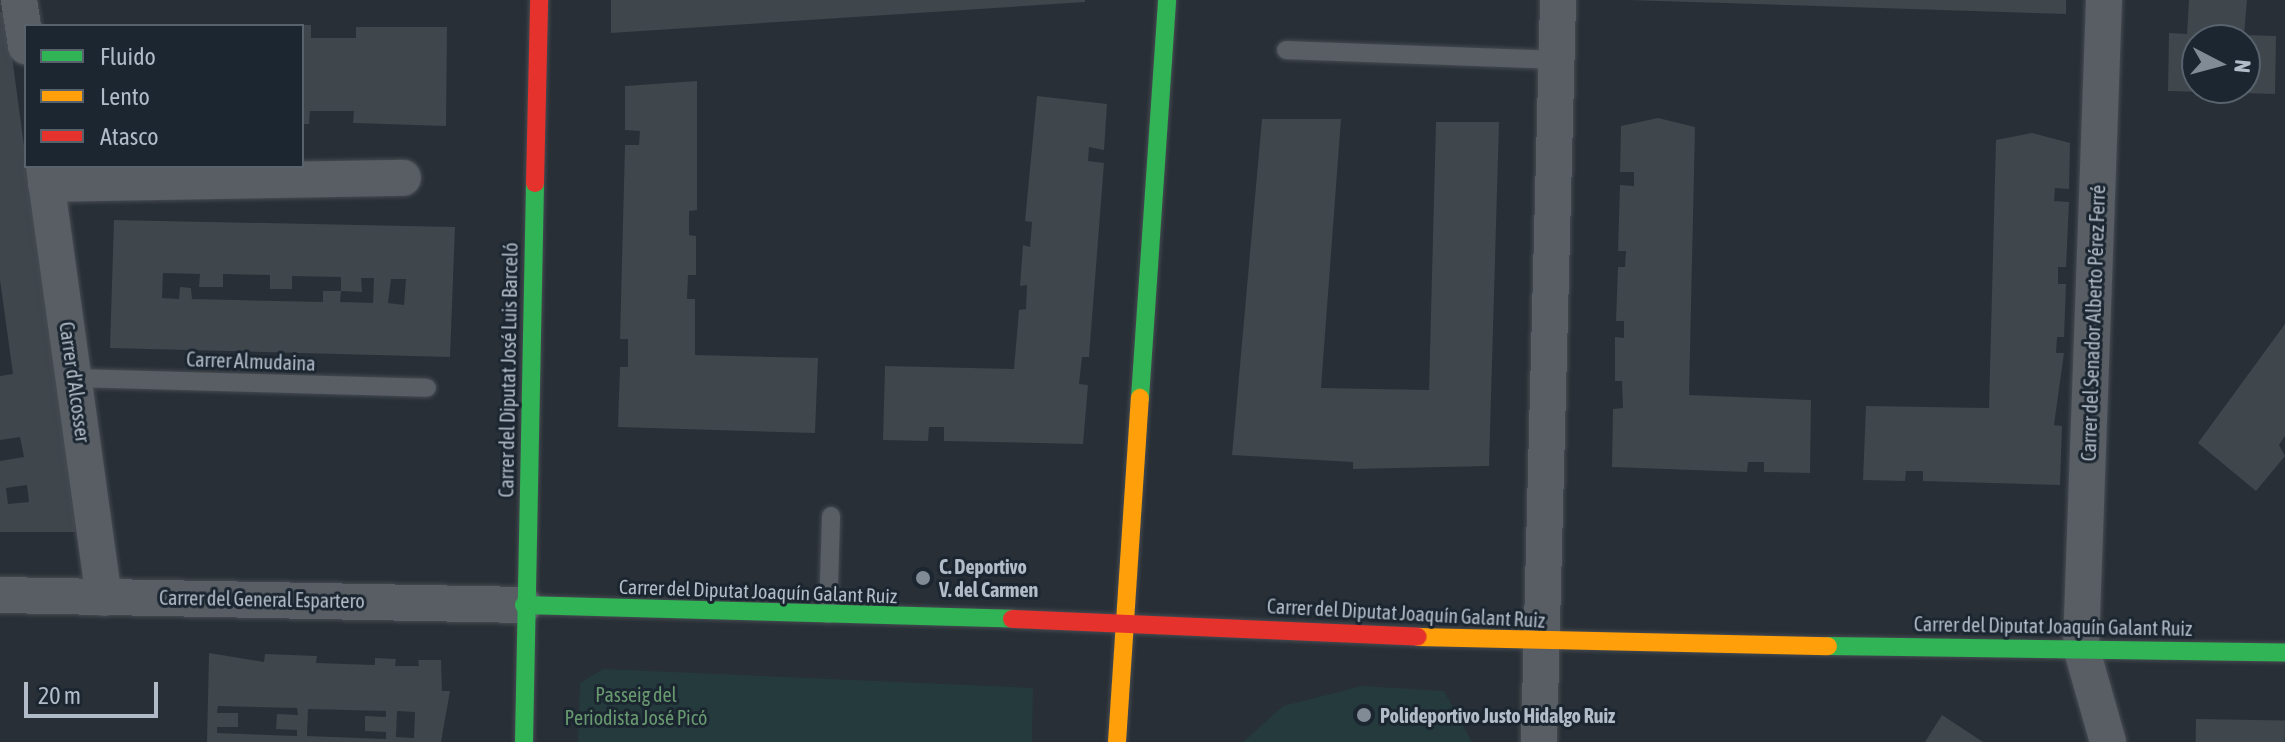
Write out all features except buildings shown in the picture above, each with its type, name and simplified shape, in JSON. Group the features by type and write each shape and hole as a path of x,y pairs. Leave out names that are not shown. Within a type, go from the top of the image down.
{"street":[{"path":"19,0 24,33"},
{"name":"Carrer del Diputat José Luis Barceló","path":"524,742 524,605 539,0"},
{"path":"1117,742 1167,0"},
{"path":"1539,742 1558,0"},
{"name":"Carrer del Senador Alberto Pérez Ferré","path":"2104,0 2081,647 2108,742"},
{"path":"45,175 403,178"},
{"name":"Carrer d'Alcosser","path":"45,175 104,598"},
{"name":"Carrer del General Espartero","path":"0,595 524,605"},
{"name":"Carrer del Diputat Joaquín Galant Ruiz","path":"524,605 1125,623 1541,643 2081,647 2285,652"}],"lane":[{"path":"1286,50 1557,60"},
{"name":"Carrer Almudaina","path":"75,378 427,388"},
{"path":"828,616 831,516"}],"green space":[{"name":"Passeig del Periodista José Picó","path":"603,669 1033,688 1032,742 578,742 580,683"},
{"name":"Polideportivo Justo Hidalgo Ruiz","path":"1362,686 1444,691 1472,742 1243,742 1283,706"}],"traffic: fast":[{"path":"1140,398 1167,0"},
{"path":"524,742 535,183"},
{"path":"524,605 1012,619"},
{"path":"1828,646 2285,652"}],"traffic: slow":[{"path":"1117,742 1140,398"},
{"path":"1418,637 1828,646"}],"traffic: jam":[{"path":"535,183 539,0"},
{"path":"1012,619 1418,637"}],"place":[{"name":"C. Deportivo V. del Carmen","path":"923,578"},
{"name":"Polideportivo Justo Hidalgo Ruiz","path":"1364,715"}]}
